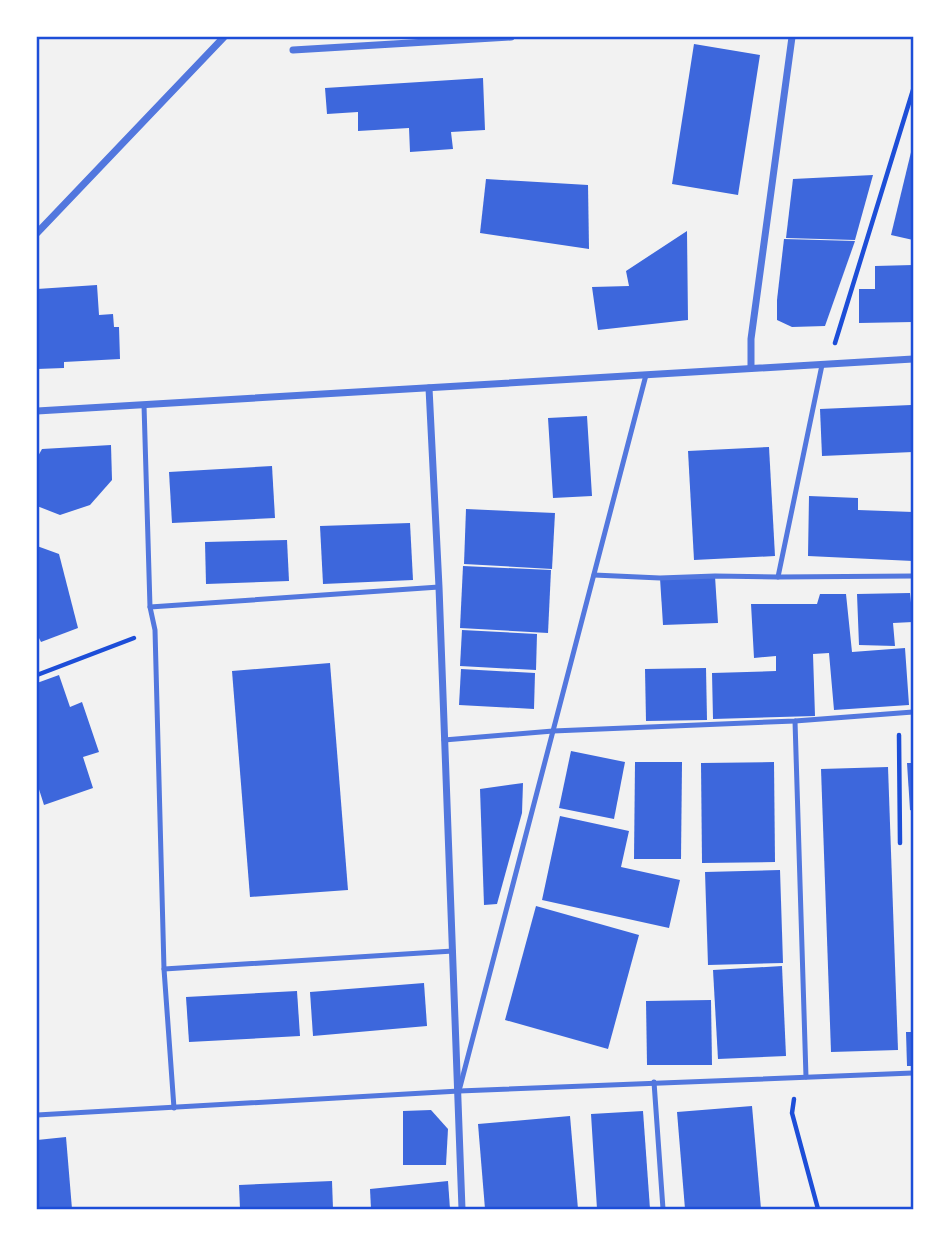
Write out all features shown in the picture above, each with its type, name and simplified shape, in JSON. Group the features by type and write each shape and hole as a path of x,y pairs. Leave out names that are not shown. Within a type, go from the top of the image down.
{"street":[{"path":"37,233 223,37"},
{"path":"293,50 511,37"},
{"path":"751,368 751,339 792,37"},
{"path":"37,411 913,359"},
{"path":"429,388 462,1209"}],"lane":[{"path":"778,577 825,365"},
{"path":"459,1091 646,375"},
{"path":"144,405 150,607 155,630 164,969 174,1108"},
{"path":"594,575 660,578 913,576"},
{"path":"150,607 439,587"},
{"path":"444,740 553,731 795,721 913,712"},
{"path":"795,721 806,1077"},
{"path":"164,969 453,951"},
{"path":"37,1115 459,1091 913,1073"},
{"path":"654,1082 663,1209"}],"path":[{"path":"825,365 913,90"},
{"path":"37,675 155,630"},
{"path":"899,713 900,843"},
{"path":"798,1078 792,1113 818,1209"}],"building":[{"path":"694,44 760,55 738,195 672,184"},
{"path":"483,78 485,130 451,132 453,149 410,152 409,128 358,131 358,112 327,114 325,88"},
{"path":"913,148 913,240 891,235"},
{"path":"873,175 855,240 786,238 793,179"},
{"path":"486,179 588,185 589,249 480,233"},
{"path":"687,231 688,320 598,330 592,287 629,286 626,271"},
{"path":"784,239 855,241 825,326 792,327 777,320"},
{"path":"913,265 913,322 859,323 859,289 875,289 875,266"},
{"path":"97,285 99,315 113,314 114,327 119,327 120,359 64,362 64,368 37,369 37,289"},
{"path":"911,405 913,452 822,456 820,409"},
{"path":"587,416 592,496 553,498 548,418"},
{"path":"111,445 112,480 90,505 60,515 37,506 37,458 42,449"},
{"path":"769,447 775,556 694,560 688,451"},
{"path":"272,466 275,518 172,523 169,472"},
{"path":"809,496 858,498 858,510 913,512 913,561 808,556"},
{"path":"466,509 555,513 552,569 464,564"},
{"path":"410,523 413,580 323,584 320,526"},
{"path":"287,540 289,581 206,584 205,542"},
{"path":"37,546 59,554 78,628 41,642 37,634"},
{"path":"463,566 551,570 548,633 460,628"},
{"path":"715,576 718,623 663,625 660,578"},
{"path":"910,593 913,622 893,623 895,646 859,645 857,594"},
{"path":"820,594 846,594 852,652 905,648 909,705 834,710 829,653 813,654 815,716 713,719 712,673 776,671 776,656 754,658 751,604 817,604"},
{"path":"462,630 537,634 536,670 460,666"},
{"path":"330,663 348,890 250,897 232,671"},
{"path":"706,668 707,720 646,721 645,669"},
{"path":"461,669 535,673 534,709 459,705"},
{"path":"59,675 70,707 82,702 99,752 83,757 93,788 44,805 37,783 37,683"},
{"path":"571,751 625,762 614,819 559,808"},
{"path":"635,762 682,762 681,859 634,859"},
{"path":"774,762 775,862 702,863 701,763"},
{"path":"907,763 913,763 913,811 910,810"},
{"path":"888,767 898,1050 831,1052 821,769"},
{"path":"523,783 522,813 497,904 484,905 480,789"},
{"path":"560,816 629,831 621,867 680,880 669,928 542,900"},
{"path":"780,870 783,963 708,965 705,872"},
{"path":"536,906 639,935 608,1049 505,1020"},
{"path":"782,966 786,1056 718,1059 713,970"},
{"path":"424,983 427,1026 313,1036 310,992"},
{"path":"297,991 300,1036 189,1042 186,997"},
{"path":"711,1000 712,1065 647,1065 646,1001"},
{"path":"906,1032 913,1032 913,1066 907,1066"},
{"path":"752,1106 761,1209 685,1209 677,1112"},
{"path":"431,1110 448,1129 446,1165 403,1165 403,1111"},
{"path":"643,1111 650,1209 597,1209 591,1114"},
{"path":"570,1116 578,1209 485,1209 478,1124"},
{"path":"66,1137 72,1209 37,1209 37,1140"},
{"path":"332,1181 333,1209 240,1209 239,1185"},
{"path":"448,1181 450,1209 371,1209 370,1189"}]}
